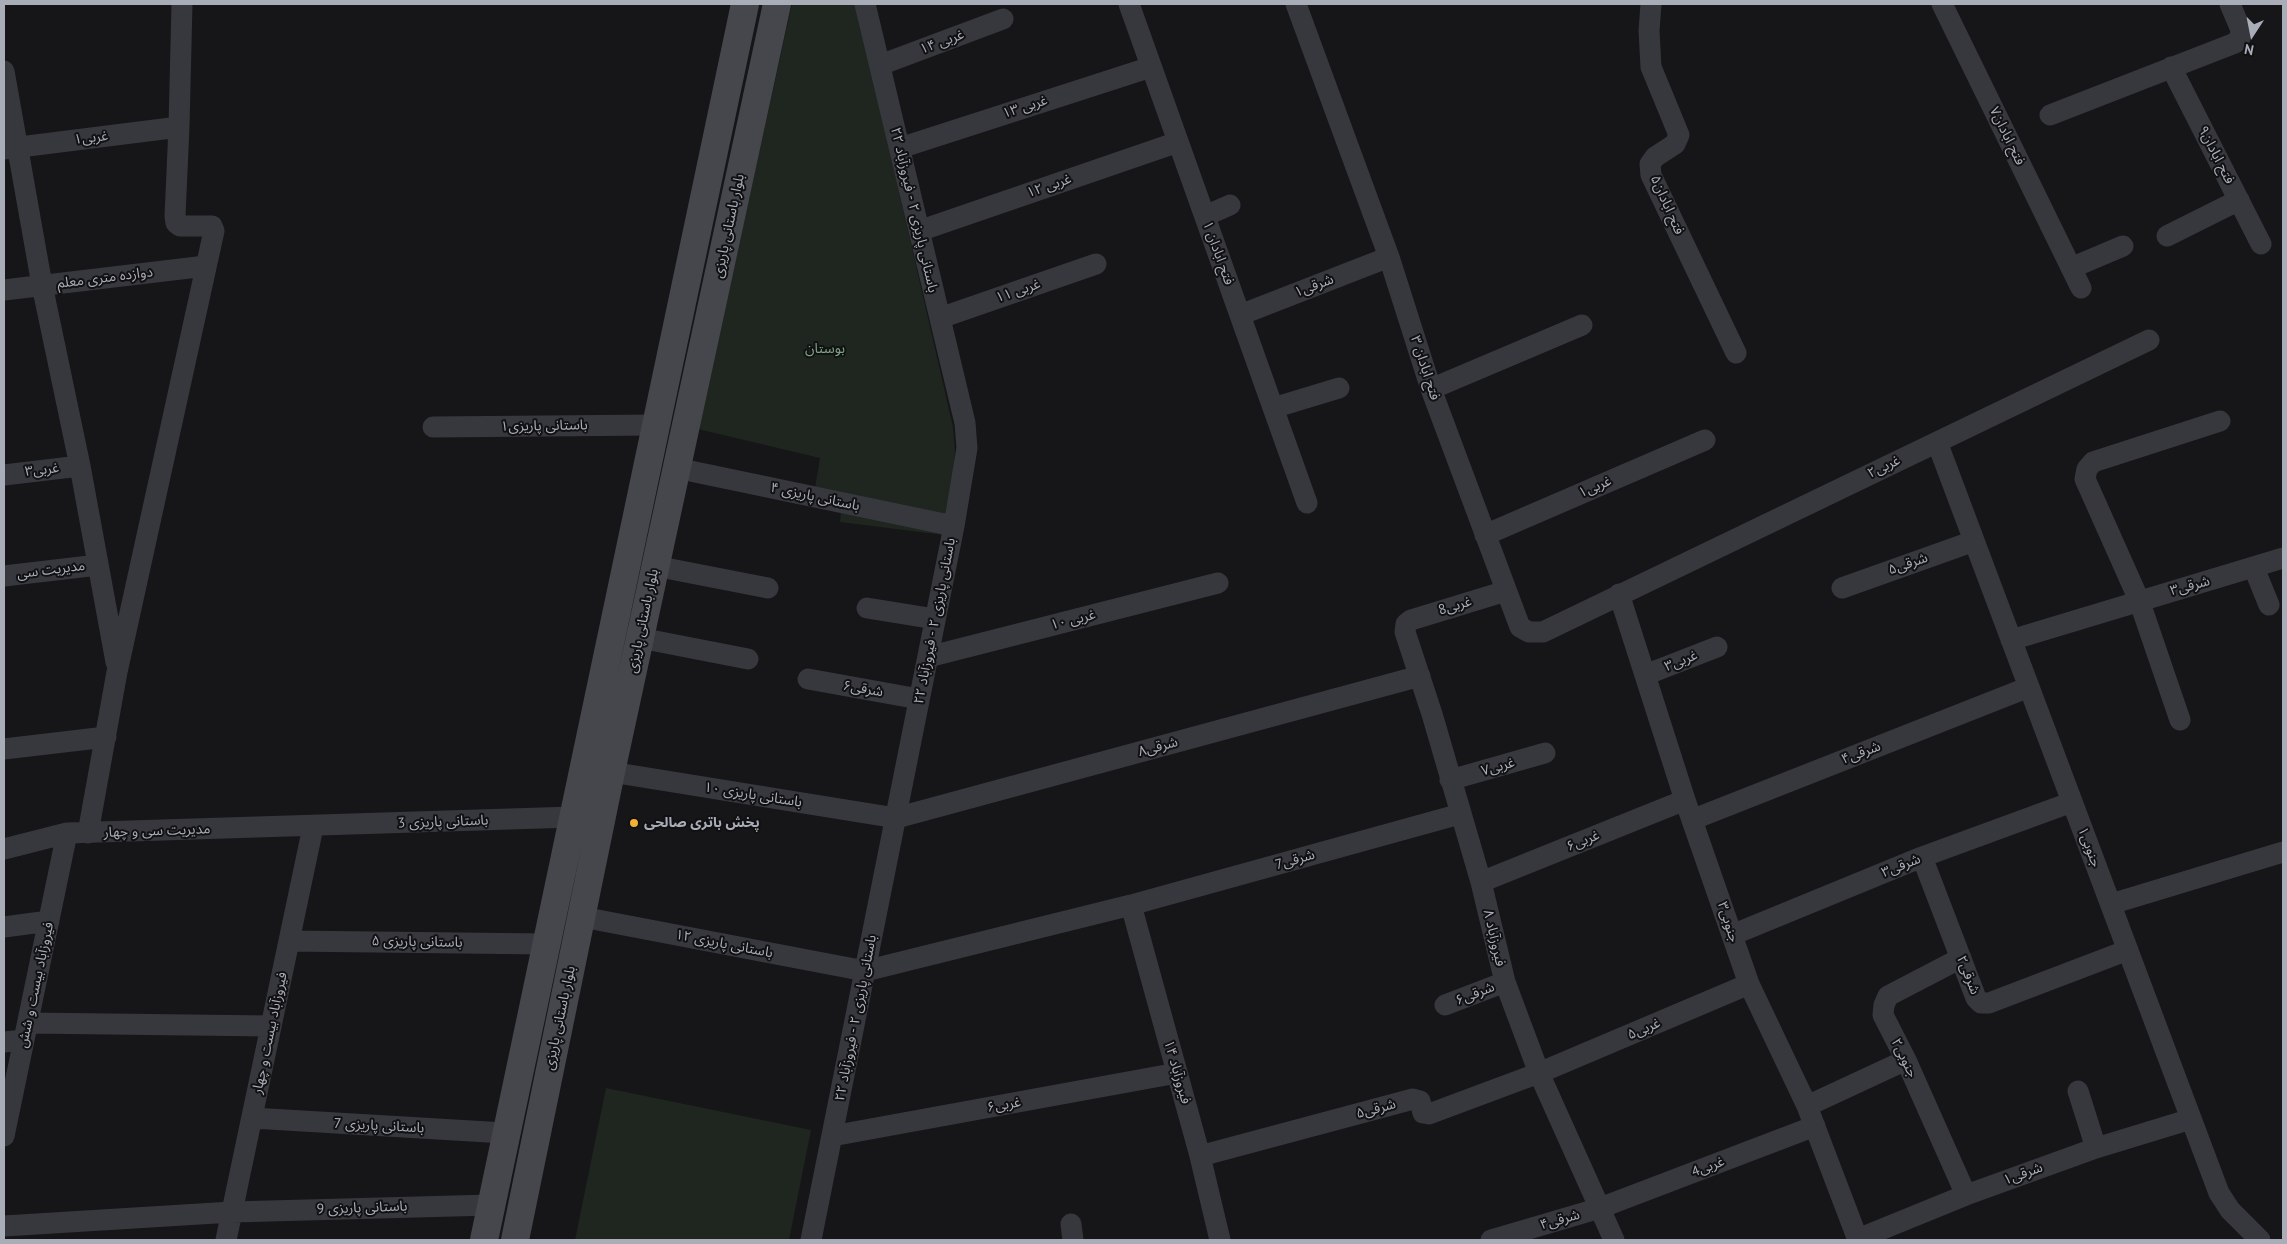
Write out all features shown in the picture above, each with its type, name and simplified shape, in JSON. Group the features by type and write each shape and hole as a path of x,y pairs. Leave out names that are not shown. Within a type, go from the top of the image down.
{"main road":[{"name":"بلوار باستانی پاریزی","path":"484,1240 505,1133 745,4"},
{"name":"بلوار باستانی پاریزی","path":"515,1240 611,772 777,4"}],"street":[{"path":"179,127 182,4"},
{"name":"باستانی پاریزی ۲ - فیروزآباد ۲۲","path":"811,1240 954,526 967,448 965,423 865,4"},
{"name":"فتح ابادان ۱","path":"1129,4 1307,503"},
{"name":"فتح ابادان ۳","path":"1296,4 1389,257 1431,389 1520,627 1529,632 1543,632 1619,594"},
{"name":"فتح ابادان۵","path":"1651,4 1649,31 1651,67 1678,135 1675,144 1655,157 1650,164 1652,175 1736,353"},
{"name":"فتح ابادان۷","path":"1942,4 2081,288"},
{"path":"2050,115 2235,44 2240,38 2242,30 2230,4"},
{"name":"غربی ۱۴","path":"880,65 1003,19"},
{"name":"غربی ۱۳","path":"900,148 1151,66"},
{"name":"فتح ابادان۹","path":"2171,67 2261,244"},
{"path":"4,71 10,148 42,285 80,466 117,672"},
{"name":"غربی۱","path":"10,148 179,127"},
{"name":"فیروزآباد بیست و شش","path":"4,1136 18,1035 49,921 78,833 106,737 117,672 214,231 212,226 180,226 176,223 179,127"},
{"name":"غربی ۱۲","path":"919,231 1178,142"},
{"path":"2167,236 2239,200"},
{"path":"1205,216 1230,205"},
{"path":"2071,268 2124,246"},
{"name":"شرقی۱","path":"1240,315 1389,257"},
{"name":"غربی ۱۱","path":"940,318 1096,264"},
{"name":"دوازده متری معلم","path":"4,290 206,266"},
{"path":"1431,389 1582,325"},
{"name":"غربی۲","path":"1619,594 2149,340"},
{"path":"1273,408 1339,388"},
{"path":"2180,720 2139,600 2085,478 2087,469 2093,462 2220,421"},
{"name":"باستانی پاریزی۱","path":"433,427 655,425"},
{"name":"غربی۱","path":"1485,535 1705,440"},
{"name":"جنوبی۱","path":"1937,442 2219,1193 2230,1210 2260,1240"},
{"name":"غربی۳","path":"4,475 80,466"},
{"name":"باستانی پاریزی ۴","path":"676,468 954,526"},
{"name":"شرقی۵","path":"1842,588 1974,541"},
{"name":"شرقی۳","path":"2011,640 2283,558"},
{"name":"مدیریت سی","path":"4,576 98,565"},
{"path":"655,566 768,588"},
{"path":"2254,568 2269,605"},
{"name":"غربی ۱۰","path":"928,657 1218,583"},
{"name":"غربی8","path":"1406,624 1411,620 1506,591"},
{"name":"جنوبی۳","path":"1619,594 1749,984 1807,1106 1858,1240"},
{"path":"867,608 935,619"},
{"name":"فیروزآباد ۸","path":"1406,624 1405,632 1482,882 1505,982 1539,1073 1614,1240"},
{"path":"640,638 748,659"},
{"name":"غربی۳","path":"1645,675 1717,647"},
{"name":"شرقی۸","path":"896,818 1420,676"},
{"name":"شرقی۶","path":"808,679 919,699"},
{"name":"شرقی۴","path":"1690,809 2029,687"},
{"path":"4,749 106,737"},
{"name":"غربی۷","path":"1450,780 1545,753"},
{"name":"باستانی پاریزی ۱۰","path":"611,772 896,818"},
{"name":"شرقی۳","path":"1732,934 1922,857 2072,802"},
{"name":"غربی۶","path":"1482,882 1690,809"},
{"name":"شرقی7","path":"865,971 1130,905 1460,814"},
{"name":"باستانی پاریزی 3","path":"313,827 573,817"},
{"name":"مدیریت سی و چهار","path":"4,849 78,833 313,827"},
{"name":"فیروزآباد بیست و چهار","path":"226,1240 313,827"},
{"path":"2111,904 2283,852"},
{"name":"شرقی۲","path":"1922,857 1976,998 1982,1003 1989,1003 2128,950"},
{"name":"فیروزآباد ۱۴","path":"1130,905 1200,1156 1220,1240"},
{"name":"باستانی پاریزی ۱۲","path":"582,917 865,971"},
{"path":"4,927 49,921"},
{"name":"باستانی پاریزی ۵","path":"289,941 546,944"},
{"name":"جنوبی۲","path":"1961,958 1888,996 1884,1005 1883,1015 1906,1060 1966,1195"},
{"name":"شرقی۶","path":"1445,1006 1505,982"},
{"name":"غربی۵","path":"1539,1073 1749,984"},
{"path":"18,1035 271,1026"},
{"path":"1807,1106 1906,1060"},
{"name":"غربی۶","path":"832,1136 1177,1073"},
{"name":"شرقی۵","path":"1200,1156 1413,1099 1420,1101 1423,1113 1429,1114 1539,1073"},
{"path":"2078,1091 2096,1148"},
{"name":"باستانی پاریزی 7","path":"252,1118 505,1133"},
{"name":"شرقی۱","path":"1858,1240 1966,1195 2096,1148 2191,1119"},
{"name":"غربی4","path":"1600,1208 1815,1126"},
{"name":"باستانی پاریزی 9","path":"4,1226 232,1212 492,1205"},
{"name":"شرقی۴","path":"1499,1239 1600,1208"}],"green space":[{"name":"بوستان","path":"792,4 856,4 953,427 955,452 951,496 944,535 840,522 842,499 814,494 820,458 698,429"},
{"path":"606,1088 811,1130 789,1240 575,1240"}],"place":[{"name":"پخش باتری صالحی","path":"634,823"}]}
